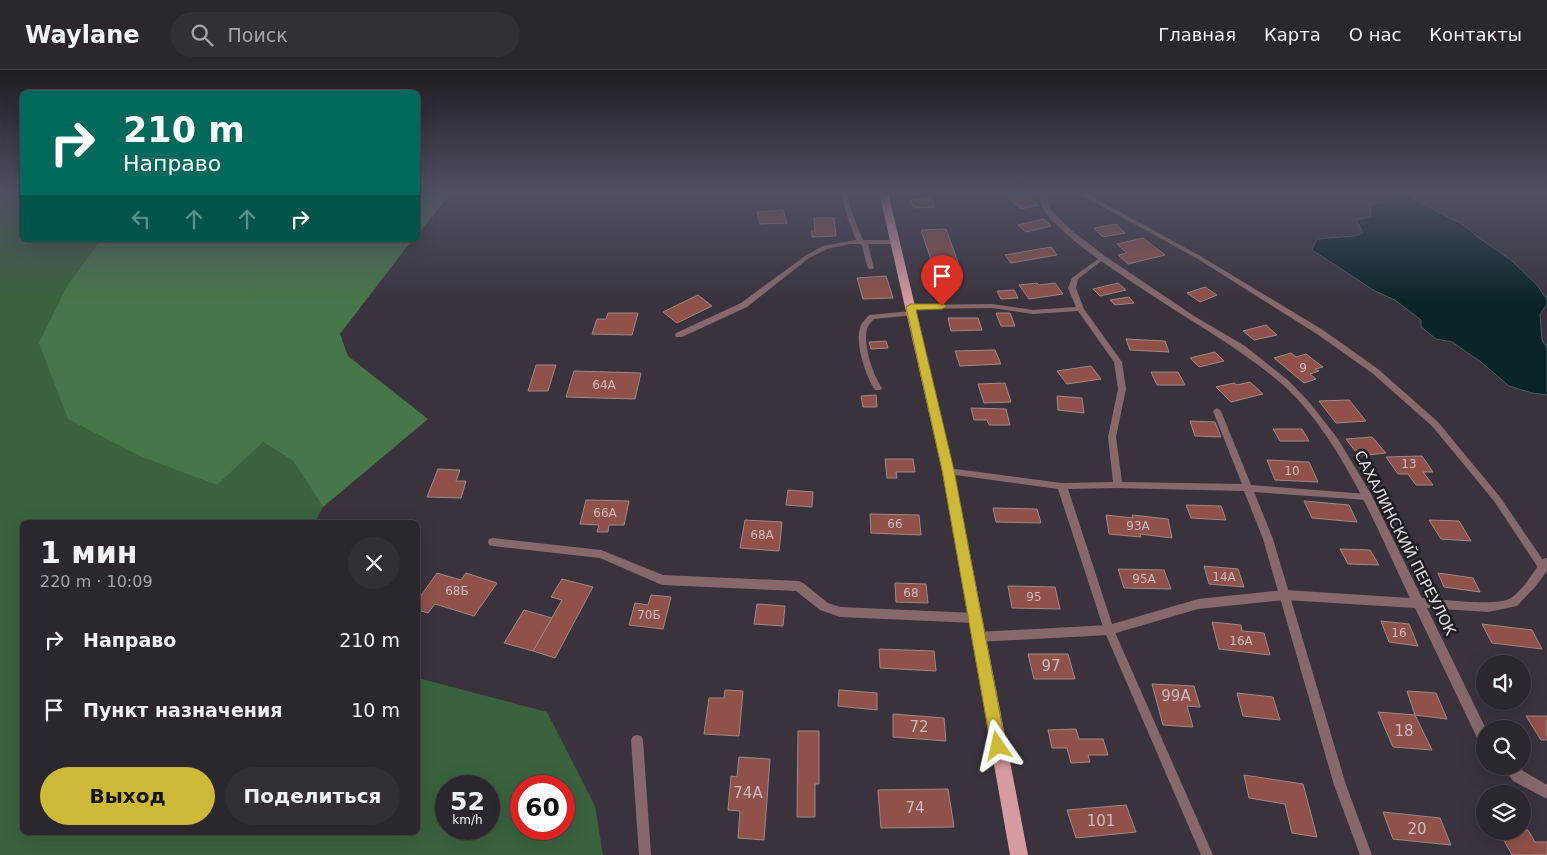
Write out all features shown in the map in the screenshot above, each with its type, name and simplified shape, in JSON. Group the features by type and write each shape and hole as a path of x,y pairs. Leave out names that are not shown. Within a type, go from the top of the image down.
{"main road":[{"path":"892,229 948,470 1019,855"}],"street":[{"name":"САХАЛИНСКИЙ ПЕРЕУЛОК","path":"1065,229 1102,258 1191,318 1242,348 1286,383 1307,405 1335,441 1367,497 1476,722"},
{"path":"493,542 601,554 662,580 800,586 824,607 840,612 974,618"},
{"path":"978,637 1109,630 1198,604 1285,595 1488,607 1513,603 1531,584 1545,564"},
{"path":"1517,775 1547,792"}],"lane":[{"path":"856,229 871,268"},
{"path":"1147,229 1200,258 1320,332 1374,371 1435,424 1497,499 1545,564"},
{"path":"679,335 744,305 807,257 825,246 862,242 895,242"},
{"path":"1102,258 1075,278 1072,288 1080,309 1118,362 1122,389 1112,437 1118,485"},
{"path":"878,388 873,382 865,351 863,330 866,322 872,317 911,310 992,306 1034,312 1080,309"},
{"path":"1217,411 1268,538 1340,785 1366,855"},
{"path":"948,470 1062,486 1118,485 1249,488 1367,497"},
{"path":"1062,486 1109,630 1207,855"},
{"path":"637,740 645,855"}],"green space":[{"path":"0,229 20,229 20,242 100,242 68,284 263,442 293,461 323,507 316,520 20,520 20,835 420,835 420,679 547,712 595,806 603,855 0,855"},
{"path":"100,242 410,242 340,334 348,356 428,419 323,507 293,461 263,442 217,485 142,457 68,419 39,343 68,284"}],"shaded area":[{"path":"1361,229 1468,229 1511,260 1538,286 1547,300 1547,304 1540,314 1542,340 1547,348 1547,395 1532,393 1509,386 1481,362 1452,342 1436,339 1421,327 1421,320 1395,300 1375,291 1312,250 1317,239 1354,236 1363,233"}],"building":[{"path":"815,229 835,229 836,236 812,237 811,231 815,231"},
{"path":"946,229 959,265 933,266 921,230"},
{"path":"1022,229 1040,229 1026,232"},
{"path":"1095,229 1121,229 1125,233 1103,237"},
{"path":"1143,238 1165,255 1128,264 1118,255 1127,253 1117,244"},
{"path":"1051,247 1057,255 1011,263 1005,255"},
{"path":"886,276 893,298 863,299 857,278"},
{"path":"1037,283 1039,285 1055,283 1063,294 1029,299 1019,285"},
{"path":"1118,283 1126,290 1100,296 1093,289"},
{"path":"1205,287 1217,295 1200,302 1187,293"},
{"path":"1014,290 1018,298 1001,299 997,291"},
{"path":"698,295 712,306 677,323 663,312"},
{"path":"1129,297 1134,303 1115,305 1110,300"},
{"path":"608,313 638,313 632,335 592,334 597,319 606,319"},
{"path":"996,313 1010,313 1015,326 1001,326"},
{"path":"948,318 978,318 982,330 951,331"},
{"path":"1266,325 1277,335 1254,340 1243,331"},
{"path":"1126,339 1165,341 1169,352 1130,350"},
{"path":"886,341 888,348 871,349 869,342"},
{"path":"995,350 1001,364 960,366 955,351"},
{"path":"1215,352 1224,361 1199,367 1190,358"},
{"path":"1291,353 1296,357 1306,354 1323,367 1315,369 1319,371 1310,374 1316,379 1304,383 1274,358"},
{"path":"536,365 556,365 548,391 528,391"},
{"path":"1091,366 1101,379 1067,384 1057,371"},
{"path":"574,371 641,373 635,399 566,397"},
{"path":"1151,372 1178,372 1185,385 1157,385"},
{"path":"1250,382 1263,394 1231,402 1216,387 1234,383 1237,385"},
{"path":"1005,383 1011,402 984,403 978,384"},
{"path":"876,395 877,407 863,407 861,396"},
{"path":"1057,396 1082,398 1084,413 1058,410"},
{"path":"1349,400 1366,421 1336,423 1319,401"},
{"path":"971,408 1006,409 1010,425 989,425 987,420 974,420"},
{"path":"1190,421 1215,422 1221,437 1195,436"},
{"path":"1273,429 1302,429 1309,441 1280,441"},
{"path":"1372,437 1386,453 1359,456 1346,439"},
{"path":"1422,456 1433,472 1423,472 1433,485 1416,485 1408,474 1398,474 1386,457"},
{"path":"885,459 913,459 915,472 896,472 897,478 887,478"},
{"path":"1267,460 1309,462 1318,482 1275,480"},
{"path":"438,469 460,470 456,481 466,481 461,498 427,497"},
{"path":"788,490 813,492 812,507 786,505"},
{"path":"586,500 629,501 624,525 609,525 608,532 597,532 599,525 580,524"},
{"path":"1304,501 1349,505 1357,522 1312,518"},
{"path":"1186,505 1221,506 1226,520 1191,518"},
{"path":"993,508 1037,509 1041,523 996,522"},
{"path":"870,514 919,515 921,535 871,533"},
{"path":"1106,515 1133,518 1132,515 1168,519 1172,538 1140,534 1141,537 1109,534"},
{"path":"745,520 782,522 779,551 740,548"},
{"path":"1429,520 1459,521 1471,541 1441,539"},
{"path":"1340,549 1370,550 1379,565 1348,564"},
{"path":"1204,566 1238,569 1244,587 1209,584"},
{"path":"1118,569 1164,570 1171,589 1124,588"},
{"path":"437,573 461,580 466,573 497,583 474,616 435,604 428,613 420,611 420,597"},
{"path":"1438,573 1473,578 1480,592 1444,587"},
{"path":"562,579 593,587 555,658 533,651 562,600 551,597"},
{"path":"895,583 926,584 928,603 896,602"},
{"path":"1008,586 1055,587 1060,609 1012,608"},
{"path":"651,595 671,597 663,629 629,625 635,603 648,605"},
{"path":"757,604 785,606 783,626 754,624"},
{"path":"524,610 552,618 533,651 504,643"},
{"path":"1381,621 1409,624 1418,646 1389,642"},
{"path":"1212,622 1241,625 1242,631 1264,633 1270,655 1219,649"},
{"path":"1482,624 1532,630 1542,649 1492,643"},
{"path":"879,649 934,651 936,671 880,668"},
{"path":"1028,654 1068,654 1075,679 1034,679"},
{"path":"1152,684 1194,686 1200,707 1187,706 1193,727 1163,725"},
{"path":"725,690 743,691 739,736 704,734 709,698 724,698"},
{"path":"839,690 877,693 877,710 838,706"},
{"path":"1407,691 1436,693 1447,719 1415,715"},
{"path":"1237,693 1273,697 1280,720 1243,716"},
{"path":"1378,712 1415,715 1432,750 1393,747"},
{"path":"893,714 944,718 946,741 893,737"},
{"path":"1526,716 1547,716 1547,740 1541,740 1531,724 1531,720 1528,720"},
{"path":"1076,729 1079,739 1103,739 1108,755 1088,755 1090,762 1071,763 1067,748 1052,748 1048,730"},
{"path":"798,731 819,731 819,784 815,784 815,817 797,817"},
{"path":"739,757 770,759 764,840 738,838 740,811 728,810 731,776 737,777"},
{"path":"1244,775 1303,784 1317,837 1292,833 1285,804 1249,798"},
{"path":"948,789 954,827 881,828 878,790"},
{"path":"1126,805 1136,832 1076,838 1067,810"},
{"path":"1383,812 1440,818 1451,845 1393,839"},
{"path":"1531,835 1535,842 1547,842 1547,855 1512,855 1504,840 1531,840"}],"route":[{"path":"942,306 911,307 948,470 998,746"}]}
